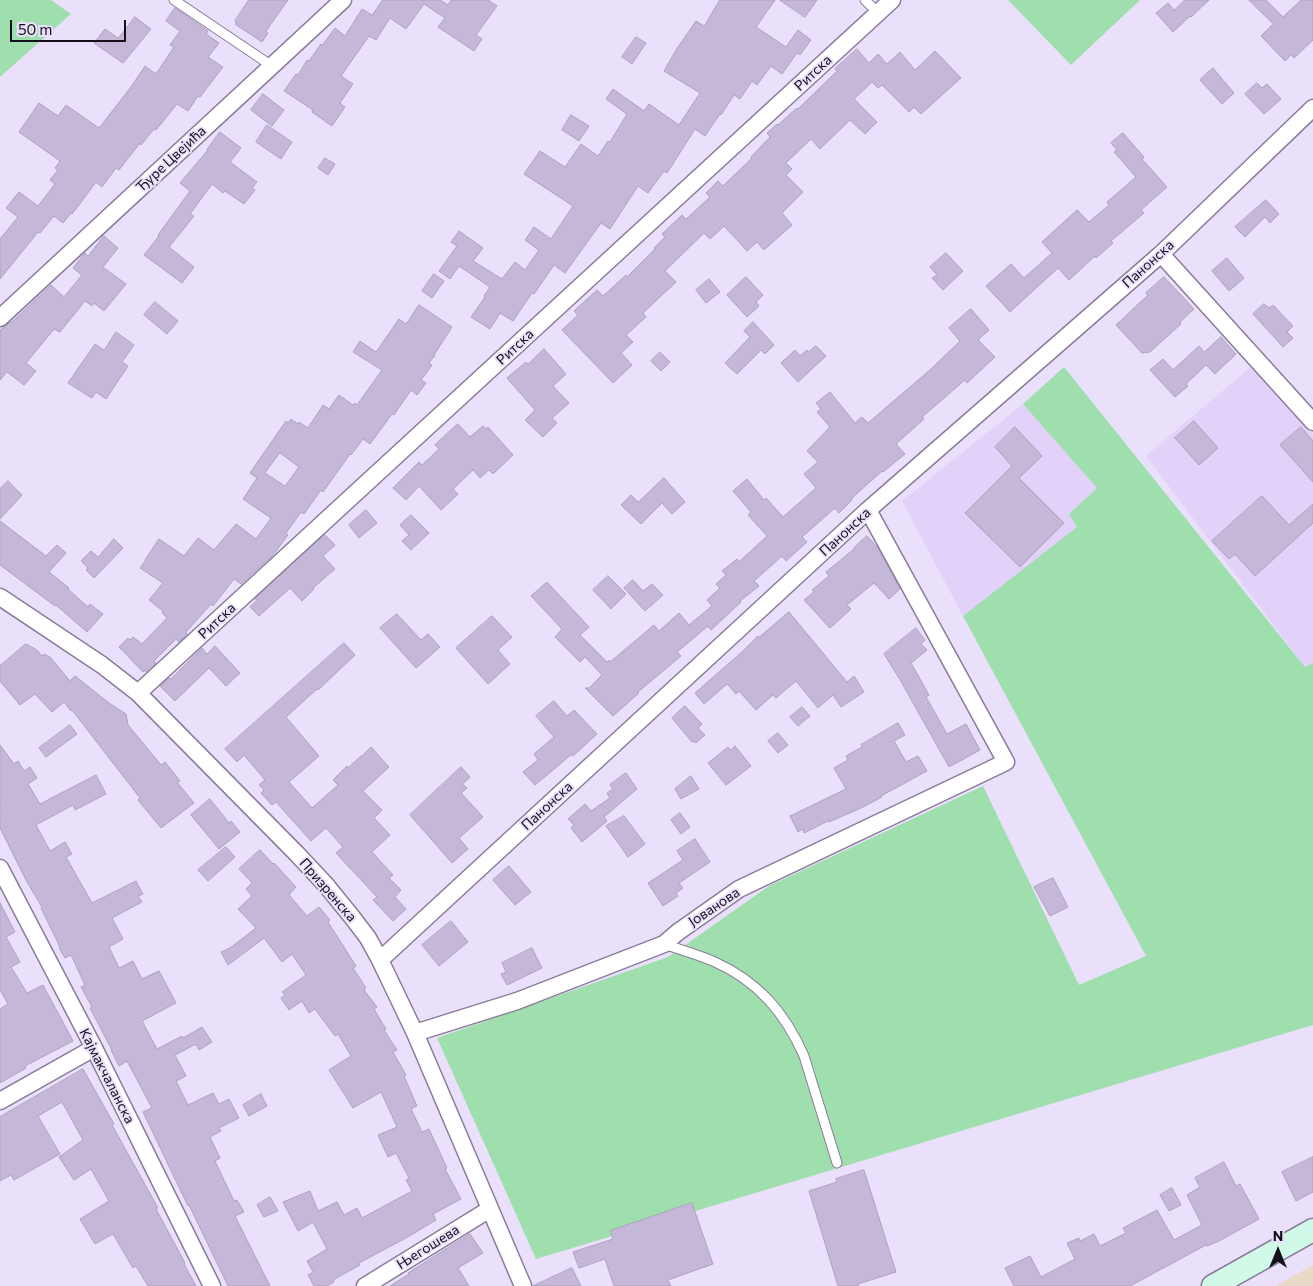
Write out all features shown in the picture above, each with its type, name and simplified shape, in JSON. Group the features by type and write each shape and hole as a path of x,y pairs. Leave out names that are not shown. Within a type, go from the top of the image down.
{"street":[{"name":"Ђуре Цвејића","path":"0,318 343,0"},
{"name":"Ритска","path":"138,693 892,0"},
{"name":"Панонска","path":"380,960 868,510 1161,254 1313,108"},
{"path":"1161,254 1313,422"},
{"name":"Јованова","path":"415,1033 517,1001 664,944 739,889 1006,762 868,510"},
{"name":"Призренска","path":"0,597 102,665 138,693 297,854 326,885 368,938 415,1033 523,1286"},
{"name":"Кајмакчаланска","path":"0,868 94,1048 212,1286"},
{"path":"0,1101 94,1048"},
{"name":"Његошева","path":"365,1286 490,1209"},
{"path":"1213,1286 1313,1230"}],"lane":[{"path":"174,0 272,66"},
{"path":"864,0 878,13"},
{"path":"664,944 715,962 754,986 774,1004 786,1021 804,1056 837,1163"}],"shaded area":[{"path":"1252,366 1313,435 1313,663 1305,667 1146,456"},
{"path":"1023,404 1098,487 1069,514 1078,527 963,616 902,501"},
{"path":"1313,1265 1313,1286 1276,1286"}],"green space":[{"path":"0,0 51,0 71,14 0,77"},
{"path":"1008,0 1140,0 1071,65"},
{"path":"1064,367 1305,667 1313,663 1313,1025 536,1259 437,1038 668,957 769,886 983,786 1079,985 1146,956 963,616 1077,527 1069,514 1097,488 1023,404"}],"building":[{"path":"249,0 288,0 266,31 268,33 262,42 235,24 237,22 235,21"},
{"path":"383,0 440,0 448,5 451,0 488,0 497,6 476,35 482,39 474,51 438,27 445,18 424,4 406,29 390,18 376,40 369,36 341,76 353,84 340,103 345,107 332,126 312,112 313,110 284,91 296,74 298,75 307,60 309,61 335,28 345,36 362,9 372,15"},
{"path":"720,0 775,0 756,27 786,47 798,30 811,40 800,55 797,53 782,74 771,66 757,85 752,81 740,99 734,95 705,136 695,129 667,173 664,171 648,193 638,186 610,229 601,223 565,273 554,265 513,321 500,313 490,329 471,317 490,287 459,266 450,279 439,271 457,246 451,242 459,231 483,248 473,261 502,279 515,262 525,270 539,250 525,240 534,227 551,239 573,206 524,174 540,151 565,167 581,144 598,156 608,141 610,142 627,114 606,99 613,89 644,111 649,104 679,125 700,93 664,71 696,21 704,26"},
{"path":"780,0 817,0 805,17"},
{"path":"1185,0 1209,0 1173,32 1156,13 1168,3 1174,10"},
{"path":"1249,0 1266,0 1283,17 1301,0 1313,0 1313,40 1294,58 1291,55 1285,61 1261,36 1273,24"},
{"path":"175,8 208,31 206,34 219,43 208,57 223,67 200,97 198,96 188,111 177,104 156,130 154,129 141,145 140,143 119,170 116,168 102,187 96,182 63,223 54,216 40,233 38,232 0,279 0,239 18,217 6,208 19,192 38,206 55,184 50,180 58,170 55,168 60,161 19,132 39,103 58,116 66,105 99,128 145,66 156,74 174,47 170,45 180,31 166,21"},
{"path":"135,17 151,29 123,63 94,43 105,29 118,38"},
{"path":"636,37 646,43 632,64 622,57"},
{"path":"857,49 869,63 878,54 887,64 900,52 915,70 935,51 961,78 921,114 914,107 909,112 882,85 878,88 872,82 854,99 877,122 865,134 850,120 820,149 811,139 786,163 792,169 786,175 803,192 782,213 792,225 764,250 757,242 747,251 724,226 710,239 704,233 665,271 676,282 643,313 646,317 626,335 633,342 621,353 632,365 613,383 562,330 578,315 574,311 597,290 603,296 626,275 627,277 665,237 662,234 682,215 686,219 710,197 706,193 718,181 723,186 752,158 770,137 767,133 798,109 837,71 835,69"},
{"path":"1213,68 1234,93 1222,104 1200,80"},
{"path":"1257,83 1262,88 1267,84 1281,99 1264,114 1245,94"},
{"path":"263,94 284,110 272,126 251,110"},
{"path":"571,115 589,126 579,141 562,130"},
{"path":"267,125 292,142 281,159 256,142"},
{"path":"220,132 241,148 230,162 257,182 252,188 255,190 244,204 225,191 223,193 212,184 190,214 194,216 169,247 194,267 182,283 144,255 190,191 180,183 208,150"},
{"path":"1123,133 1144,157 1142,159 1167,187 1141,210 1144,213 1111,241 1113,243 1096,258 1095,256 1069,280 1058,268 1010,312 986,286 1011,264 1024,278 1052,253 1042,242 1077,210 1089,222 1109,205 1107,202 1136,177 1114,152 1117,150 1111,143"},
{"path":"325,158 335,164 328,175 318,168"},
{"path":"1266,200 1279,214 1270,223 1265,217 1245,237 1235,227"},
{"path":"104,236 118,248 103,267 126,284 104,311 94,303 92,306 85,301 60,332 54,329 26,363 36,371 24,385 7,372 0,380 0,330 14,320 51,285 64,297 82,275 73,268 85,253 88,256"},
{"path":"946,253 963,271 943,290 932,278 937,275 930,267"},
{"path":"1227,258 1244,278 1229,291 1212,271"},
{"path":"434,274 444,281 432,298 422,291"},
{"path":"746,277 763,295 756,302 759,306 747,317 727,295"},
{"path":"1164,277 1194,309 1180,322 1181,324 1150,352 1142,353 1116,325"},
{"path":"709,279 720,292 706,303 696,290"},
{"path":"155,302 178,321 167,334 144,315"},
{"path":"1264,304 1269,308 1273,305 1293,326 1287,332 1293,338 1283,347 1253,314"},
{"path":"419,305 452,327 429,363 432,365 421,380 426,383 417,395 411,390 394,415 392,414 370,444 363,439 323,492 321,490 304,514 301,512 286,533 288,535 273,555 241,584 234,579 213,606 211,604 186,632 187,634 179,642 176,639 154,661 156,663 146,672 144,670 143,672 119,647 128,638 130,640 133,637 142,644 167,618 162,613 163,611 149,600 163,583 140,568 159,539 184,556 198,538 214,550 236,524 256,539 271,518 243,499 257,478 250,473 286,421 288,423 291,419 308,428 323,405 329,409 339,395 353,405 355,403 357,405 382,370 353,352 360,341 376,352 399,319 406,324","holes":["280,453 299,467 285,486 265,473"]},
{"path":"971,309 989,330 978,340 995,357 967,383 965,380 922,417 924,419 896,444 905,454 882,471 851,499 839,513 835,508 802,537 807,542 786,561 782,556 754,581 759,586 740,601 711,630 708,626 677,652 681,656 613,716 585,688 589,688 602,675 585,657 580,662 555,637 562,629 531,596 547,582 589,627 580,635 607,662 609,660 610,662 654,625 659,631 679,613 689,625 712,606 707,600 720,588 716,584 726,575 722,571 737,559 739,562 767,536 748,515 751,512 733,491 747,479 764,500 766,498 783,517 816,488 804,474 818,462 807,451 830,427 817,412 821,409 816,403 830,392 855,423 862,417 868,423 931,369 960,341 949,328"},
{"path":"753,322 774,345 765,354 761,350 737,374 725,363 750,337 744,331"},
{"path":"116,332 134,345 122,362 128,366 106,399 96,392 92,398 68,383 95,344 104,350"},
{"path":"1221,337 1236,354 1215,374 1206,365 1186,384 1188,386 1175,397 1150,370 1163,359 1173,370 1199,346 1204,352"},
{"path":"816,346 826,356 798,382 781,363 795,350 800,356"},
{"path":"544,349 566,374 553,386 569,403 552,418 557,423 543,437 525,420 535,410 507,378 526,362 528,364"},
{"path":"660,352 670,362 661,371 651,361"},
{"path":"1194,421 1218,448 1199,465 1175,438"},
{"path":"458,424 470,437 483,426 486,429 488,427 513,455 493,474 489,470 480,478 473,470 453,489 458,494 441,510 419,486 406,500 393,488 419,462 422,465 439,449 435,445"},
{"path":"1015,427 1042,456 1019,478 1064,523 1020,567 965,513 1012,466 995,447"},
{"path":"1301,427 1313,441 1313,482 1280,445"},
{"path":"664,478 685,502 672,514 662,503 641,524 621,505 631,495 638,502"},
{"path":"8,481 22,495 0,519 0,489"},
{"path":"1262,496 1289,525 1313,504 1313,523 1255,576 1235,554 1229,559 1212,541"},
{"path":"366,510 377,523 359,538 349,525"},
{"path":"411,515 429,533 411,550 402,541 409,535 400,525"},
{"path":"0,521 46,556 57,545 66,553 49,572 88,607 90,604 103,614 87,632 56,605 0,565"},
{"path":"325,535 335,545 323,556 335,569 313,588 302,601 290,588 259,616 250,607 257,600 255,599"},
{"path":"867,536 878,548 900,589 889,599 874,583 847,605 851,609 830,628 804,600 814,592 812,590 829,576 826,572"},
{"path":"114,539 123,548 94,578 81,561 91,551 98,557"},
{"path":"608,576 626,594 611,609 593,590"},
{"path":"633,580 643,591 652,584 663,595 645,611 624,588"},
{"path":"789,612 847,682 854,676 864,692 841,707 833,695 818,708 796,681 776,698 773,695 756,710 739,691 736,694 727,684 704,704 695,693 758,636"},
{"path":"397,614 421,640 428,634 440,647 416,668 380,628"},
{"path":"492,616 512,637 498,650 510,664 488,684 456,648"},
{"path":"916,628 925,640 921,644 927,650 911,663 929,695 926,697 947,734 966,724 980,750 949,767 884,654"},
{"path":"344,643 355,655 286,717 319,756 289,782 312,808 338,785 333,780 371,747 389,767 363,791 382,810 374,818 390,835 372,852 393,875 389,878 401,890 395,897 406,909 393,921 373,900 377,897 336,853 343,847 326,828 311,841 276,802 272,805 261,793 264,790 259,785 265,780 244,755 237,762 225,749"},
{"path":"26,644 37,650 42,656 44,654 50,657 70,681 75,676 126,714 128,725 161,765 165,762 180,781 177,782 194,803 161,828 138,800 140,798 64,702 52,712 35,694 20,705 0,681 0,666"},
{"path":"215,646 240,673 226,686 209,668 175,701 160,686 169,678 171,679 202,648 207,654"},
{"path":"554,701 567,716 574,710 597,734 573,756 572,754 535,785 523,772 538,760 534,754 554,737 536,716"},
{"path":"685,706 702,724 698,728 705,735 696,743 692,742 672,718"},
{"path":"802,707 810,716 798,726 790,717"},
{"path":"898,723 905,735 894,741 906,762 918,756 927,771 861,808 804,833 803,829 798,832 790,816 846,789 834,768 848,760 846,756 862,747 861,745"},
{"path":"70,725 77,734 46,757 39,748"},
{"path":"778,733 788,745 778,753 768,741"},
{"path":"0,745 14,764 18,761 24,771 30,767 37,778 28,784 40,804 96,775 106,794 75,810 73,805 36,825 50,851 65,842 72,854 66,857 92,903 136,881 143,894 138,896 142,902 112,918 123,939 109,947 119,968 133,961 142,979 159,971 176,1003 142,1021 157,1049 182,1036 183,1038 202,1027 212,1042 199,1050 196,1044 175,1055 186,1076 176,1081 188,1105 213,1093 219,1104 229,1099 239,1118 219,1128 221,1131 210,1137 220,1158 215,1161 234,1201 237,1200 244,1212 235,1216 270,1286 228,1286 143,1112 152,1108 127,1061 119,1066 90,1008 92,1007 81,987 85,985 71,955 65,958 59,948 42,907 27,882 0,828"},
{"path":"735,746 751,766 726,785 708,763 728,747 731,750"},
{"path":"461,767 470,777 463,784 467,788 461,793 483,817 459,838 468,849 452,863 410,815"},
{"path":"626,773 637,789 604,817 607,821 582,842 571,828 574,825 568,819 585,804 591,811 610,798 607,793 613,789 610,785"},
{"path":"691,776 699,789 681,799 675,789"},
{"path":"210,799 229,823 231,821 240,832 219,849 191,815"},
{"path":"680,813 690,827 681,834 671,820"},
{"path":"624,816 645,844 628,857 606,826"},
{"path":"695,839 710,862 679,883 683,888 676,893 678,896 663,906 648,883 683,860 677,851"},
{"path":"226,847 235,857 208,881 198,870"},
{"path":"260,850 296,887 289,895 307,916 319,907 330,920 328,922 356,966 353,968 366,988 364,990 377,1007 374,1009 386,1029 384,1030 397,1050 393,1052 406,1075 404,1076 417,1106 411,1109 422,1132 429,1129 447,1168 445,1169 461,1199 433,1214 436,1220 359,1263 360,1265 333,1280 334,1282 327,1286 314,1286 308,1275 313,1272 307,1261 327,1249 313,1222 298,1231 283,1202 310,1191 318,1211 337,1202 344,1215 357,1208 362,1218 412,1191 406,1180 409,1178 396,1153 388,1157 378,1135 397,1127 381,1092 353,1108 329,1070 351,1056 338,1034 335,1036 315,1009 309,1013 302,1001 289,1010 281,998 285,995 282,992 306,975 292,954 282,962 264,938 228,965 221,952 230,948 256,928 238,909 252,896 246,889 252,883 239,869"},
{"path":"509,866 531,892 515,905 493,880"},
{"path":"1053,878 1068,907 1050,916 1034,887"},
{"path":"0,903 15,932 6,937 20,962 11,967 27,993 43,985 73,1041 25,1066 26,1068 0,1083 0,1009 8,1004 0,990"},
{"path":"451,921 468,942 439,966 422,945"},
{"path":"532,948 542,968 507,985 501,974 506,972 502,963"},
{"path":"83,1069 158,1208 156,1209 196,1286 148,1286 136,1266 133,1268 113,1234 95,1244 80,1219 109,1201 91,1169 74,1180 59,1157 83,1140 62,1102 38,1116 60,1154 14,1180 11,1175 0,1181 0,1117"},
{"path":"261,1094 267,1106 249,1116 243,1105"},
{"path":"1313,1157 1313,1192 1296,1201 1282,1172"},
{"path":"1224,1162 1236,1186 1240,1184 1259,1219 1130,1286 1014,1286 1005,1268 1030,1256 1041,1277 1075,1259 1067,1243 1079,1238 1080,1241 1094,1234 1100,1246 1126,1233 1123,1228 1157,1210 1174,1240 1202,1225 1187,1195 1200,1187 1195,1178"},
{"path":"864,1170 896,1272 858,1284 859,1286 838,1286 809,1191 837,1182 836,1179"},
{"path":"1172,1188 1181,1205 1169,1211 1160,1195"},
{"path":"270,1197 278,1211 264,1217 257,1205"},
{"path":"692,1203 713,1264 668,1280 671,1286 614,1286 605,1259 579,1268 573,1252 613,1239 610,1231"},
{"path":"470,1234 483,1253 458,1268 469,1286 390,1286 408,1273"},
{"path":"572,1268 581,1286 533,1286"}]}
